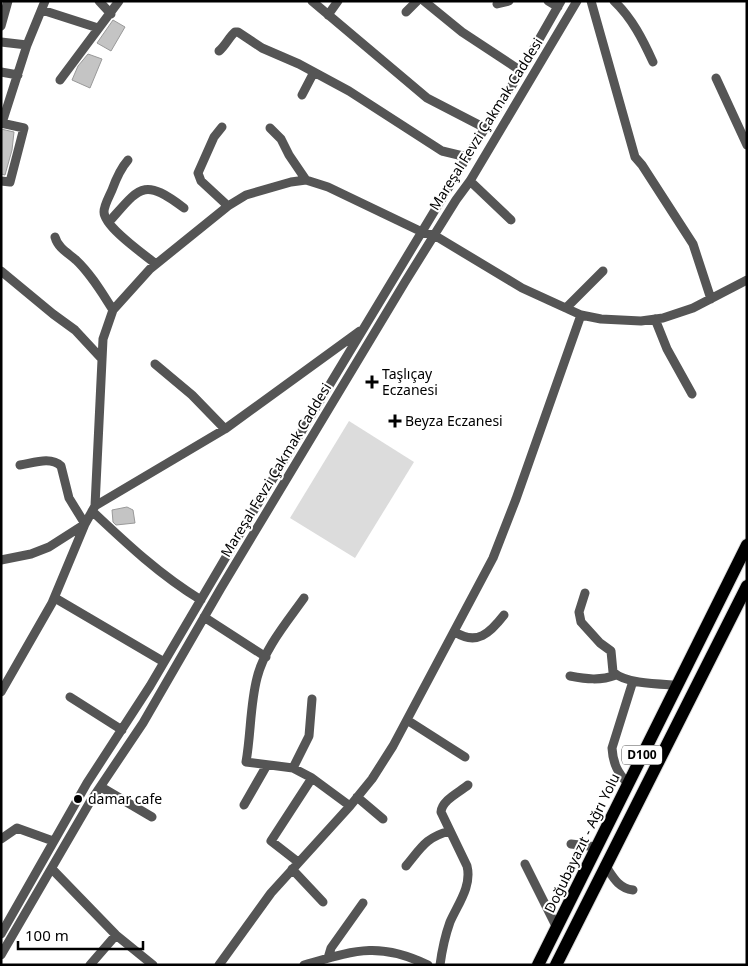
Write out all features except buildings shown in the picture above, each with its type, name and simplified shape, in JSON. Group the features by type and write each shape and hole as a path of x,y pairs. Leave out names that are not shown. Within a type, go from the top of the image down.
{"highway":[{"name":"Doğubayazıt - Ağrı Yolu","path":"538,965 747,546"},
{"name":"D100","path":"556,965 747,586"}],"street":[{"path":"1,26 8,1"},
{"path":"99,1 111,14"},
{"path":"60,80 119,1"},
{"path":"312,1 427,98 485,128"},
{"path":"328,15 338,1"},
{"path":"406,12 417,1"},
{"path":"424,1 462,32 521,71"},
{"path":"497,4 509,1"},
{"path":"548,1 560,4"},
{"name":"Mareşal Fevzi Çakmak Caddesi","path":"1,955 90,802 143,723 434,235 470,181 577,1"},
{"path":"591,1 635,157 693,244 711,299"},
{"path":"614,1 639,32 654,62"},
{"name":"Mareşal Fevzi Çakmak Caddesi","path":"1,934 87,783 164,662 560,4"},
{"path":"1,180 10,182 24,128 2,123 27,45 43,6 98,28"},
{"path":"220,51 233,34 238,32 262,48 314,72 349,91 442,150 467,157"},
{"path":"1,42 27,45"},
{"path":"1,72 18,75"},
{"path":"302,95 314,72"},
{"path":"716,78 747,145"},
{"path":"222,127 214,137 198,173 201,180 228,206"},
{"path":"270,128 284,143 289,155 306,180"},
{"path":"128,160 118,174 104,213 109,222 128,242 156,264"},
{"path":"1,692 55,598 85,524 94,508 102,339 114,310 156,264 228,206 246,195 291,182 306,180 328,187 422,232 434,235 522,288 580,315 601,319 641,321 663,318 693,308 747,280"},
{"path":"470,181 510,220"},
{"path":"109,222 137,194 149,188 164,193 184,208"},
{"path":"55,237 59,246 77,261 114,310"},
{"path":"1,270 75,330 101,358"},
{"path":"566,308 603,271"},
{"path":"219,965 271,893 350,806 394,746 493,558 520,490 580,315"},
{"path":"655,319 667,349 692,394"},
{"path":"94,508 225,429 365,328"},
{"path":"155,364 192,395 225,429"},
{"path":"20,465 46,461 57,463 61,466 70,498 85,524"},
{"path":"94,508 144,559 176,584 201,600"},
{"path":"1,560 31,554 49,547 85,524"},
{"path":"585,593 579,618 584,627 611,651 611,668 616,675 633,681 676,686"},
{"path":"55,598 164,662"},
{"path":"304,598 266,657 257,676 246,762 293,768 312,778 350,806"},
{"path":"455,632 468,638 485,635 493,629 504,615"},
{"path":"204,618 266,657"},
{"path":"570,676 589,680 616,675"},
{"path":"628,784 617,772 612,748 633,681"},
{"path":"70,697 122,730"},
{"path":"293,768 309,736 312,699"},
{"path":"407,720 465,757"},
{"path":"244,805 267,765"},
{"path":"312,778 271,841 295,865 323,902"},
{"path":"440,965 443,945 450,923 467,886 468,878 467,866 441,812 441,808 468,785"},
{"path":"101,787 152,817"},
{"path":"357,797 383,820"},
{"path":"1,839 17,828 53,841"},
{"path":"406,866 427,840 439,833 450,831"},
{"path":"571,844 598,847"},
{"path":"525,864 557,928"},
{"path":"606,865 620,886 626,890 633,890"},
{"path":"52,869 116,935 153,965"},
{"path":"328,958 335,942 363,903"},
{"path":"90,965 116,935"},
{"path":"304,965 354,950 394,952 414,958 428,965"}],"shaded area":[{"path":"349,421 414,462 355,558 290,518"}],"place":[{"name":"Taşlıçay Eczanesi","path":"372,382"},
{"name":"Beyza Eczanesi","path":"395,421"},
{"name":"damar cafe","path":"78,799"}]}
